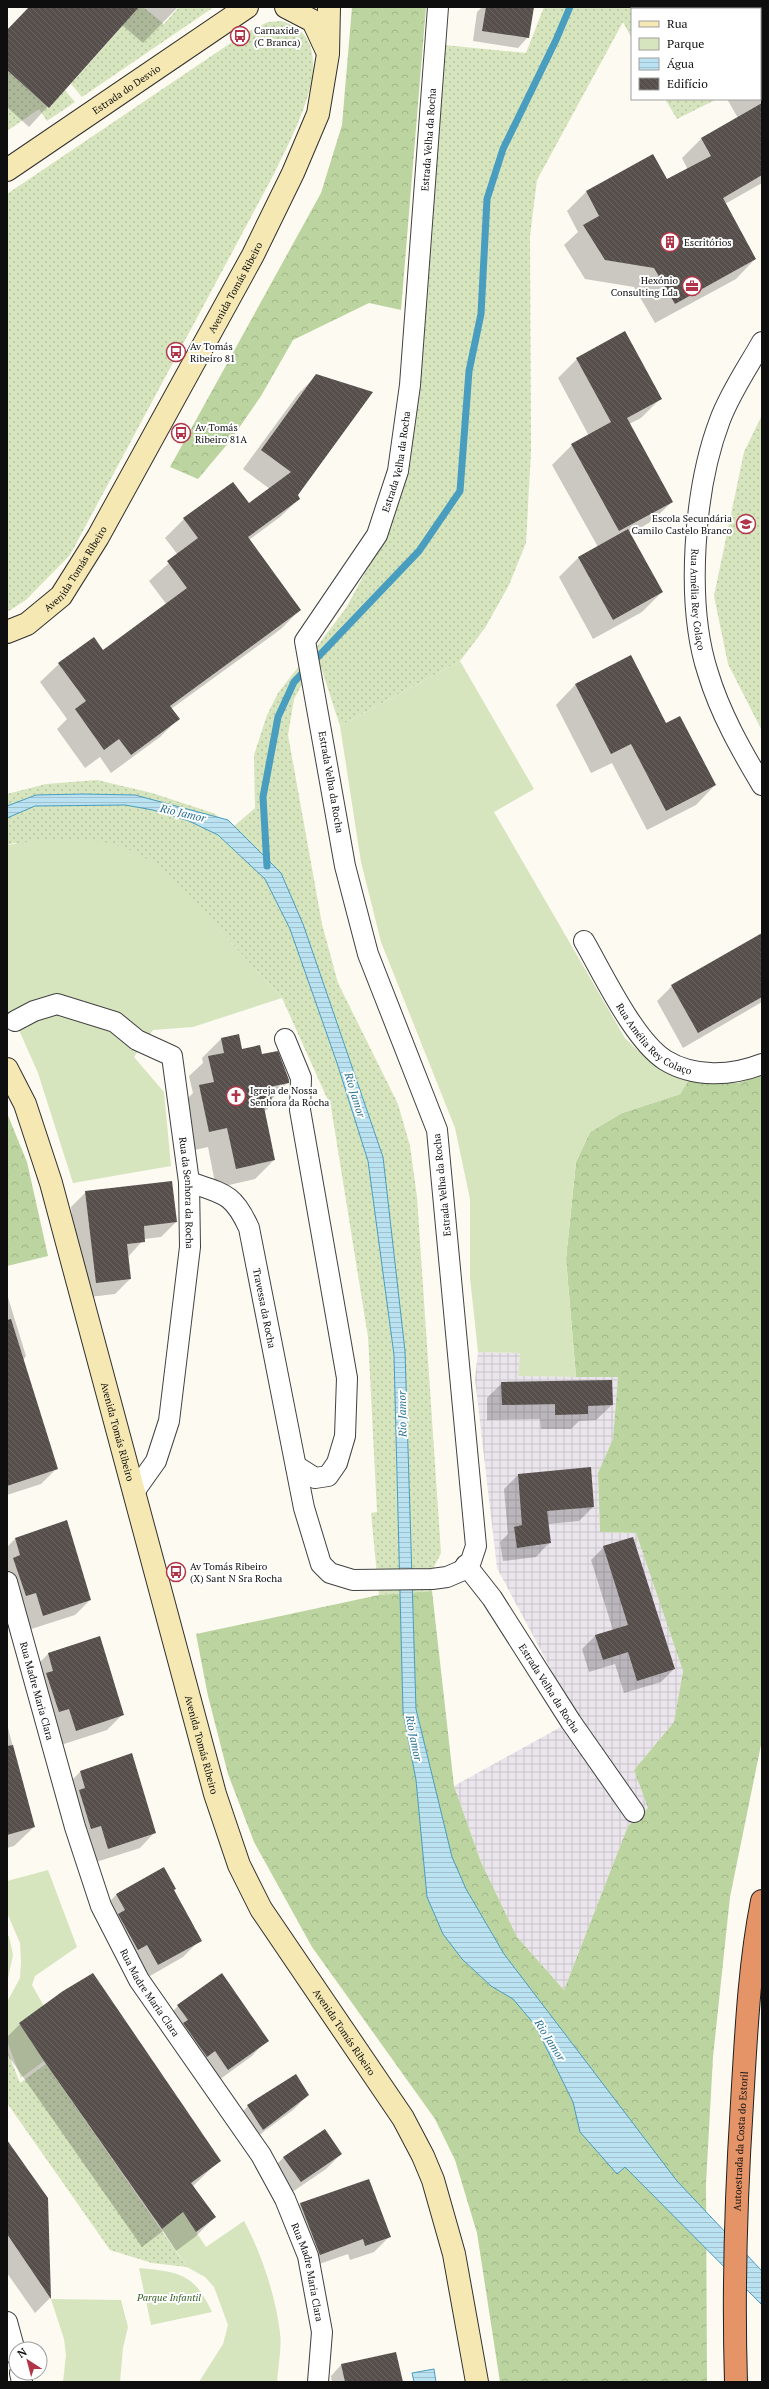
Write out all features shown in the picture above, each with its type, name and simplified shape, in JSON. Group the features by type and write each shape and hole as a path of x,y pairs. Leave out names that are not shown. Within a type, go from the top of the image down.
{"highway":[{"name":"Autoestrada da Costa do Estoril","path":"736,2382 734,2315 737,2170 746,2024 762,1901"}],"street":[{"name":"Estrada do Desvio","path":"7,170 249,7"},
{"path":"286,7 313,21 328,54"},
{"name":"Avenida Tomás Ribeiro","path":"7,632 27,624 61,596 98,537 253,255 293,173 318,114 328,54 328,7"},
{"name":"Estrada Velha da Rocha","path":"438,7 410,385 398,471 377,535 305,641 345,866 368,954 437,1130 476,1546 471,1560 466,1566 492,1598 571,1722 634,1812"},
{"name":"Rua Amélia Rey Colaço","path":"762,342 720,418 712,446 703,489 696,545 694,589 698,630 707,673 723,713 762,785"},
{"name":"Rua Amélia Rey Colaço","path":"584,941 634,1026 651,1048 665,1060 691,1071 716,1074 743,1071 762,1064"},
{"name":"Rua da Senhora da Rocha","path":"15,1021 34,1011 57,1004 115,1022 137,1040 172,1056 189,1182 190,1247 170,1421 156,1461 134,1492"},
{"path":"285,1039 301,1078 300,1110 347,1378 345,1436 337,1463 328,1476 315,1478 296,1466"},
{"name":"Avenida Tomás Ribeiro","path":"7,1069 25,1104 47,1170 215,1794 239,1865 269,1921 403,2118 423,2156 433,2180 454,2254 477,2382"},
{"name":"Travessa da Rocha","path":"189,1182 219,1192 228,1198 239,1207 248,1228 296,1466"},
{"path":"296,1466 304,1508 322,1564 330,1573 353,1580 376,1581 432,1579 447,1577 466,1566"},
{"name":"Rua Madre Maria Clara","path":"7,1582 75,1826 101,1906 139,1980 261,2155 285,2199 308,2256 322,2332 318,2382"},
{"path":"7,2322 12,2341"}],"shaded area":[{"path":"478,1352 520,1353 518,1376 618,1377 613,1439 598,1473 600,1532 636,1533 683,1671 674,1722 634,1770 648,1808 628,1826 564,1990 517,1937 481,1862 454,1786 577,1718 497,1568 475,1379"}],"green space":[{"path":"139,7 143,7 164,24 179,7 214,7 82,97 71,84"},
{"path":"352,7 426,7 401,310 369,303 293,340 261,396 230,441 198,479 170,467 321,193 342,125"},
{"path":"544,7 762,7 761,20 761,8 631,8 631,37 623,22 537,180 530,236 531,451 526,543 509,585 485,628 460,661 340,726 315,649 346,608 391,525 406,481 419,393 427,253 444,45 526,53"},
{"path":"281,21 301,31 311,47 313,67 309,90 302,113 292,136 274,174 70,555 26,600 7,612 7,194 247,32 268,22"},
{"path":"7,70 49,108 65,90 75,102 47,121 39,109 7,131"},
{"path":"666,100 715,100 677,119"},
{"name":"Escola Secundária Camilo Castelo Branco","path":"762,415 762,731 728,664 714,596 744,452"},
{"path":"460,661 534,789 494,812 625,1038 639,1052 654,1063 670,1073 688,1081 680,1094 622,1113 590,1132 576,1162 566,1259 576,1377 518,1376 520,1353 478,1352 470,1278 470,1199 455,1128 381,942 361,862 340,726"},
{"path":"299,666 305,679 294,699 288,735 322,924 338,983 398,1104 410,1146 417,1197 441,1553 434,1567 432,1591 379,1595 371,1513 377,1512 368,1337 331,1107 282,998 170,877 14,843 7,845 7,794 46,784 97,780 152,793 213,813 233,827 255,808 254,755 267,715 278,693"},
{"path":"41,840 85,840 118,845 155,864 189,896 282,998 193,1027 153,1030 134,1057 164,1092 171,1166 73,1183 38,1073 15,1021 7,1019 7,845"},
{"path":"762,1075 762,1740 730,1897 713,2057 706,2183 707,2382 500,2382 477,2233 455,2160 435,2119 312,1947 254,1842 228,1774 208,1696 196,1634 379,1595 432,1591 454,1786 481,1862 517,1937 564,1990 628,1826 648,1808 634,1770 674,1722 683,1671 636,1533 600,1532 598,1473 613,1439 618,1377 576,1377 566,1259 576,1162 590,1132 622,1113 680,1094 688,1081 738,1083"},
{"path":"7,1113 27,1162 48,1256 7,1266"},
{"path":"48,1870 77,1947 35,1976 32,1985 44,2006 19,2023 44,2061 21,2078 7,2041 7,2002 20,1978 21,1961 20,1943 7,1913 7,1881"},
{"path":"7,1936 9,1936 13,1955 7,1983"},
{"path":"7,2050 20,2083 46,2064 187,2267 152,2263 110,2250 7,2103"},
{"path":"183,2212 206,2247 244,2221 267,2275 278,2319 280,2351 277,2382 199,2382 223,2344 228,2325 214,2287 205,2277 187,2267 162,2229"},
{"name":"Parque Infantil","path":"139,2268 175,2273 184,2277 199,2289 212,2312 151,2325"},
{"path":"51,2299 121,2300 128,2327 123,2348 120,2382 63,2382 66,2355 64,2339"}],"water":[{"name":"Rio Jamor","path":"36,795 135,795 228,820 281,873 303,924 383,1157 405,1351 416,1709 452,1857 466,1889 504,1954 677,2181 762,2271 762,2305 625,2167 617,2174 580,2132 573,2102 535,2025 513,1999 491,1986 462,1959 443,1934 427,1897 416,1780 403,1712 394,1355 368,1161 337,1063 290,929 265,879 218,835 189,821 153,810 125,805 35,806 7,818 7,806"},
{"path":"434,2369 436,2382 414,2382 412,2373"}],"building":[{"path":"29,7 139,7 49,108 7,70 7,30"},
{"path":"486,7 534,7 529,38 482,31"},
{"name":"Escritórios","path":"762,103 762,175 723,198 756,259 675,304 654,268 605,260 583,225 599,216 586,191 653,154 667,179 711,156 701,138"},
{"path":"625,331 662,399 627,418 673,502 619,531 571,444 611,422 576,358"},
{"path":"316,374 373,392 298,495 300,499 248,537 301,610 170,706 180,719 131,755 119,739 104,750 75,709 86,701 58,663 94,637 103,650 187,588 167,561 198,538 183,518 233,482 249,503 291,472 261,450"},
{"path":"628,529 663,592 613,620 578,557"},
{"path":"631,655 666,723 680,716 716,785 666,811 631,744 611,754 575,684"},
{"path":"762,933 762,997 698,1033 671,985"},
{"name":"Igreja de Nossa Senhora da Rocha","path":"239,1034 242,1049 260,1045 262,1054 278,1051 289,1083 269,1087 273,1105 264,1107 275,1160 236,1169 227,1128 209,1132 199,1085 214,1082 208,1056 224,1053 221,1038"},
{"path":"172,1181 177,1222 144,1226 145,1242 127,1244 131,1279 96,1283 85,1191"},
{"path":"11,1319 58,1469 7,1486 7,1320"},
{"path":"612,1380 613,1405 588,1406 588,1414 555,1415 555,1404 502,1405 501,1382"},
{"path":"591,1467 594,1507 547,1511 551,1543 517,1548 514,1527 522,1525 518,1474"},
{"path":"67,1520 91,1600 43,1616 36,1593 26,1596 13,1558 20,1555 15,1538"},
{"path":"633,1537 675,1669 637,1681 628,1652 603,1660 595,1635 628,1625 603,1546"},
{"path":"100,1636 124,1715 76,1731 69,1709 59,1712 46,1673 53,1671 48,1653"},
{"path":"13,1745 35,1827 7,1835 7,1746"},
{"path":"132,1753 156,1833 108,1849 101,1826 91,1829 79,1790 85,1788 80,1771"},
{"path":"164,1867 176,1889 174,1890 202,1941 158,1965 147,1945 138,1950 118,1914 125,1910 116,1894"},
{"path":"93,1973 221,2161 191,2183 216,2217 196,2232 183,2212 162,2229 19,2023 63,1991"},
{"path":"222,1973 269,2041 228,2070 215,2051 207,2057 183,2023 188,2020 177,2005"},
{"path":"296,2074 309,2095 263,2130 247,2105"},
{"path":"325,2129 342,2154 301,2182 283,2157"},
{"path":"7,2140 48,2198 51,2299 7,2234"},
{"path":"369,2179 391,2237 365,2246 363,2239 320,2255 300,2203"},
{"path":"396,2352 403,2382 345,2382 341,2364"}],"waterway":[{"path":"267,866 263,797 278,717 294,682 419,551 460,491 469,371 481,314 487,199 503,149 556,40 570,7"}],"place":[{"name":"Carnaxide (C Branca)","path":"240,36"},
{"name":"Escritórios","path":"670,242"},
{"name":"Hexónio Consulting Lda","path":"692,286"},
{"name":"Av Tomás Ribeiro 81","path":"176,352"},
{"name":"Av Tomás Ribeiro 81A","path":"181,433"},
{"name":"Escola Secundária Camilo Castelo Branco","path":"746,524"},
{"name":"Igreja de Nossa Senhora da Rocha","path":"236,1096"},
{"name":"Av Tomás Ribeiro (X) Sant N Sra Rocha","path":"176,1572"}]}
